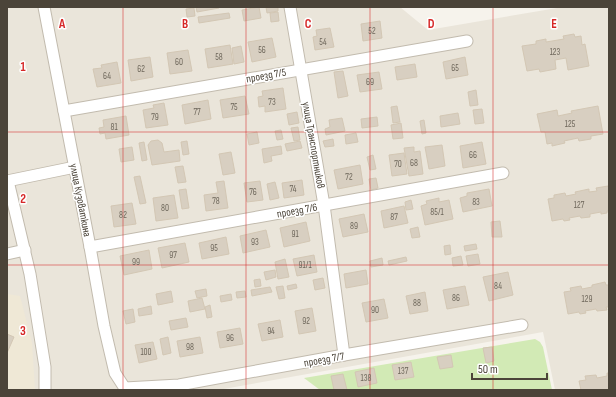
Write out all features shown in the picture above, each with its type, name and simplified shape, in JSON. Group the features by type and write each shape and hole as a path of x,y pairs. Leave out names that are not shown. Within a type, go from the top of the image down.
{"street":[{"name":"улица Кузоваткина","path":"44,7 104,326 115,373 126,389"},
{"name":"улица Транспортников","path":"290,7 324,205 344,355"},
{"name":"проезд 7/5","path":"64,110 467,41"},
{"path":"45,390 45,367 30,274 7,181 75,167"},
{"name":"проезд 7/6","path":"90,247 503,173"},
{"path":"7,254 25,250"},
{"name":"проезд 7/7","path":"126,389 157,385 179,385 522,325"}],"shaded area":[{"path":"7,7 400,7 428,30 563,7 609,7 609,390 555,390 543,332 218,390 7,390"},
{"path":"7,294 20,296 32,343 35,390 7,390"}],"green space":[{"path":"535,339 540,342 543,347 552,390 320,390 304,378"}],"building":[{"path":"196,7 219,7 219,8 197,12"},
{"path":"259,7 261,18 244,21 242,10"},
{"path":"266,7 278,7 278,11 267,13"},
{"path":"194,8 195,16 187,17 186,9"},
{"path":"278,12 279,21 271,22 270,13"},
{"path":"229,13 230,18 199,23 198,17"},
{"path":"380,21 382,38 363,41 361,24"},
{"path":"330,28 334,47 315,50 313,37 317,36 316,30"},
{"path":"574,34 575,37 581,36 582,45 585,44 589,66 568,70 566,58 555,60 556,69 540,72 539,69 527,71 522,46 536,44 536,41 546,39 546,42 564,39 563,36"},
{"path":"272,38 276,57 252,62 248,42"},
{"path":"230,45 233,64 208,68 205,49"},
{"path":"241,46 244,62 234,64 232,48"},
{"path":"188,50 192,71 170,74 167,53"},
{"path":"150,57 153,77 131,81 128,60"},
{"path":"465,57 468,75 446,79 443,62"},
{"path":"117,62 121,83 97,87 93,69 102,68 101,65"},
{"path":"415,64 417,77 397,80 395,67"},
{"path":"343,71 348,96 338,98 334,72"},
{"path":"379,72 382,89 360,92 357,75"},
{"path":"283,88 286,109 265,112 265,106 259,107 258,97 263,96 262,91"},
{"path":"476,90 478,105 470,106 468,92"},
{"path":"245,96 249,114 223,118 220,100"},
{"path":"208,100 211,119 185,124 182,105"},
{"path":"164,103 168,125 146,128 143,110 154,108 153,105"},
{"path":"397,106 400,122 393,123 391,107"},
{"path":"598,106 603,134 591,136 591,139 579,141 578,138 564,141 565,143 552,146 552,143 547,144 545,132 541,132 537,114 557,110 558,116 572,113 571,111"},
{"path":"482,109 484,123 475,124 473,110"},
{"path":"297,112 299,123 289,125 287,114"},
{"path":"458,113 460,124 441,127 440,116"},
{"path":"126,116 129,135 106,139 105,133 100,134 99,128 104,127 103,120"},
{"path":"377,117 378,126 362,128 361,119"},
{"path":"342,118 345,131 326,135 325,129 330,127 329,120"},
{"path":"424,120 426,133 422,134 420,121"},
{"path":"401,123 403,138 393,139 391,125"},
{"path":"298,127 300,140 294,141 291,128"},
{"path":"281,130 283,139 277,140 275,131"},
{"path":"257,132 259,143 249,145 247,134"},
{"path":"356,133 358,142 346,144 345,135"},
{"path":"333,139 334,146 325,147 323,141"},
{"path":"158,140 162,143 164,152 179,150 180,161 152,165 148,145 151,141"},
{"path":"187,141 189,154 183,155 181,142"},
{"path":"300,141 302,148 287,151 285,144"},
{"path":"144,142 147,160 142,161 139,143"},
{"path":"482,142 486,164 463,168 460,146"},
{"path":"442,145 445,166 429,169 425,147"},
{"path":"281,146 282,154 271,156 272,161 264,163 262,149"},
{"path":"132,147 134,160 121,162 119,149"},
{"path":"414,147 414,152 420,151 423,174 409,176 404,148"},
{"path":"231,152 235,173 223,175 219,154"},
{"path":"404,153 407,174 392,176 389,155"},
{"path":"373,155 376,169 370,170 367,157"},
{"path":"360,165 363,184 338,189 334,170"},
{"path":"183,166 186,182 178,183 175,167"},
{"path":"140,176 146,203 140,204 134,177"},
{"path":"376,178 378,188 371,190 369,179"},
{"path":"302,180 304,195 284,198 282,183"},
{"path":"224,181 228,208 206,211 204,195 218,193 216,182"},
{"path":"260,181 263,200 247,202 244,183"},
{"path":"275,182 279,198 270,200 267,184"},
{"path":"608,186 609,211 607,211 607,213 601,214 601,212 590,214 590,217 581,218 580,216 569,218 570,220 564,221 563,219 552,221 548,199 554,198 554,195 565,193 566,196 576,194 575,192 589,189 589,192 597,191 596,188"},
{"path":"186,189 189,208 182,209 179,190"},
{"path":"489,189 492,206 463,212 460,198 467,196 467,193"},
{"path":"174,195 178,218 156,221 153,198"},
{"path":"439,198 439,202 449,200 453,219 425,225 421,206 427,204 426,201"},
{"path":"411,200 413,209 406,210 405,202"},
{"path":"132,203 136,224 114,227 111,206"},
{"path":"404,206 408,223 384,228 381,211"},
{"path":"364,214 368,232 343,237 339,219"},
{"path":"500,221 502,237 492,237 491,222"},
{"path":"306,222 310,241 284,247 280,228"},
{"path":"418,227 420,237 412,238 410,229"},
{"path":"266,230 270,247 243,253 240,236"},
{"path":"226,237 229,254 202,259 199,243"},
{"path":"185,243 189,262 162,268 158,248"},
{"path":"476,244 477,249 465,251 464,246"},
{"path":"450,245 451,254 445,255 444,246"},
{"path":"149,250 152,269 124,275 120,256"},
{"path":"478,254 480,264 468,266 466,256"},
{"path":"314,255 317,272 297,276 293,259"},
{"path":"461,256 463,265 453,266 452,258"},
{"path":"406,257 407,261 389,265 388,261"},
{"path":"382,258 383,265 371,267 370,261"},
{"path":"285,259 289,277 278,279 275,262"},
{"path":"275,270 276,277 266,280 264,272"},
{"path":"366,270 368,284 346,288 344,274"},
{"path":"508,272 513,295 489,301 483,277"},
{"path":"323,278 325,288 315,290 313,280"},
{"path":"260,279 261,286 255,287 254,280"},
{"path":"605,282 606,285 609,285 609,307 606,307 607,310 597,311 596,309 585,311 586,313 580,314 579,312 568,314 564,292 571,291 570,288 581,286 582,289"},
{"path":"296,284 297,288 288,290 287,286"},
{"path":"283,286 285,298 279,299 276,287"},
{"path":"465,286 469,305 447,309 443,290"},
{"path":"270,287 272,292 252,296 251,290"},
{"path":"206,289 207,296 197,298 195,291"},
{"path":"171,291 173,302 158,305 156,294"},
{"path":"245,291 246,297 237,298 236,292"},
{"path":"425,292 428,311 410,314 406,296"},
{"path":"231,294 232,300 221,302 220,296"},
{"path":"202,298 205,309 190,312 188,301"},
{"path":"384,299 388,318 366,322 362,303"},
{"path":"210,305 212,317 207,318 205,307"},
{"path":"151,306 152,314 139,316 138,309"},
{"path":"312,308 316,331 299,334 295,311"},
{"path":"133,309 135,322 126,324 123,311"},
{"path":"186,318 188,327 171,330 169,321"},
{"path":"280,320 283,337 262,341 258,324"},
{"path":"240,328 243,344 220,348 217,332"},
{"path":"7,334 14,337 7,353"},
{"path":"168,337 171,353 163,355 160,339"},
{"path":"200,337 203,353 180,357 177,341"},
{"path":"153,342 157,359 139,363 135,345"},
{"path":"492,347 494,361 486,363 483,348"},
{"path":"451,355 453,367 440,369 437,357"},
{"path":"411,362 414,377 395,380 392,365"},
{"path":"374,368 377,383 358,387 355,372"},
{"path":"607,373 609,373 609,390 581,390 579,381 586,380 585,376 596,375 597,378 607,376"},
{"path":"343,374 347,390 334,390 331,376"}]}
